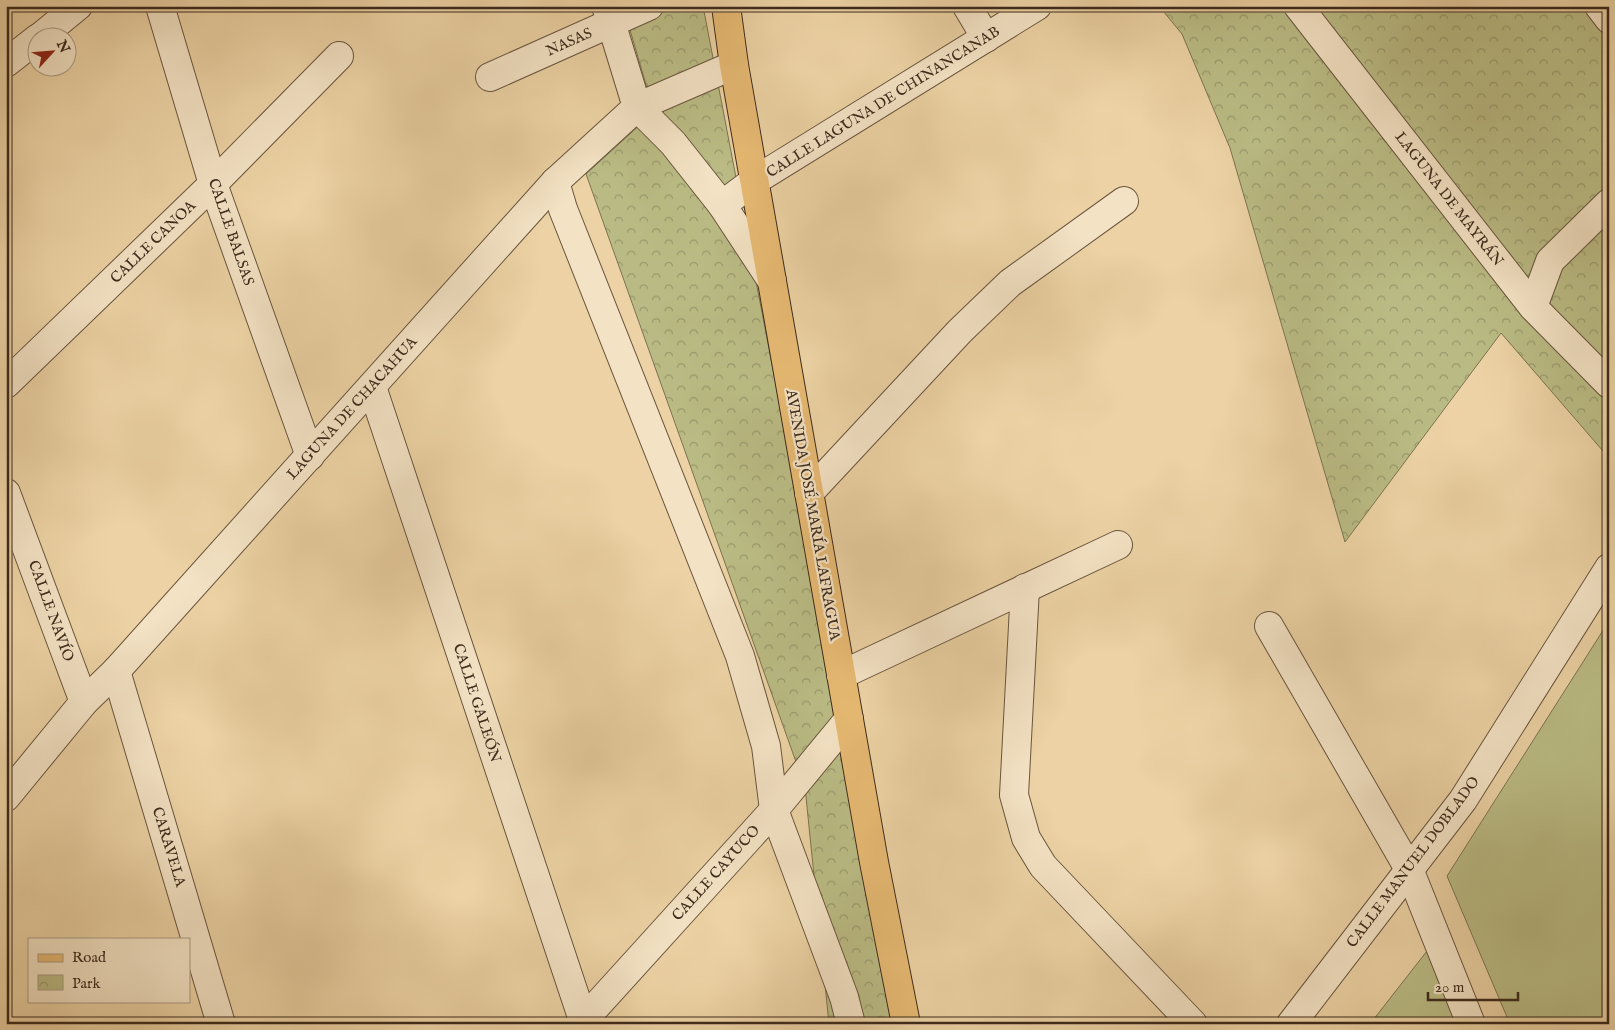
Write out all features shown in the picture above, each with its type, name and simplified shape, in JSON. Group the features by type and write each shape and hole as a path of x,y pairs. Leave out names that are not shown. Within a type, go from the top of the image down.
{"main road":[{"name":"AVENIDA JOSÉ MARÍA LAFRAGUA","path":"726,6 754,181 874,862 906,1024"}],"street":[{"path":"50,28 78,6"},
{"name":"CALLE BALSAS","path":"160,6 213,184 310,456"},
{"name":"NASAS","path":"490,77 609,15 649,6"},
{"path":"968,6 986,38"},
{"name":"CALLE LAGUNA DE CHINANCANAB","path":"722,205 754,181 1037,6"},
{"name":"LAGUNA DE MAYRÁN","path":"1298,6 1533,307 1609,384"},
{"path":"1599,6 1609,18"},
{"path":"609,15 637,107 672,143 722,205 772,281"},
{"path":"6,63 28,46"},
{"name":"CALLE CANOA","path":"6,384 213,184 339,56"},
{"name":"LAGUNA DE CHACAHUA","path":"6,797 84,702 116,671 555,182 637,107 734,65"},
{"path":"555,182 563,209 740,656 766,746 774,810 844,997 851,1024"},
{"path":"809,493 960,332 1010,283 1124,201"},
{"path":"1533,307 1550,262 1609,202"},
{"name":"CALLE GALEÓN","path":"372,387 581,1022"},
{"name":"CALLE NAVÍO","path":"6,493 84,702"},
{"path":"841,675 1118,545"},
{"name":"CALLE MANUEL DOBLADO","path":"1291,1024 1462,800 1609,568"},
{"path":"1026,588 1014,795 1026,838 1043,866 1193,1024"},
{"path":"1269,626 1409,869 1471,1024"},
{"name":"CARAVELA","path":"116,671 221,1024"},
{"name":"CALLE CAYUCO","path":"581,1022 774,810 849,719"}],"green space":[{"path":"623,6 703,6 899,1024 829,1024 805,787 586,174 654,112"},
{"path":"1159,6 1609,6 1609,458 1501,333 1345,542 1230,148 1182,34"},
{"path":"1609,621 1609,1024 1510,1024 1447,876"},
{"path":"1427,951 1457,1024 1370,1024"}]}
